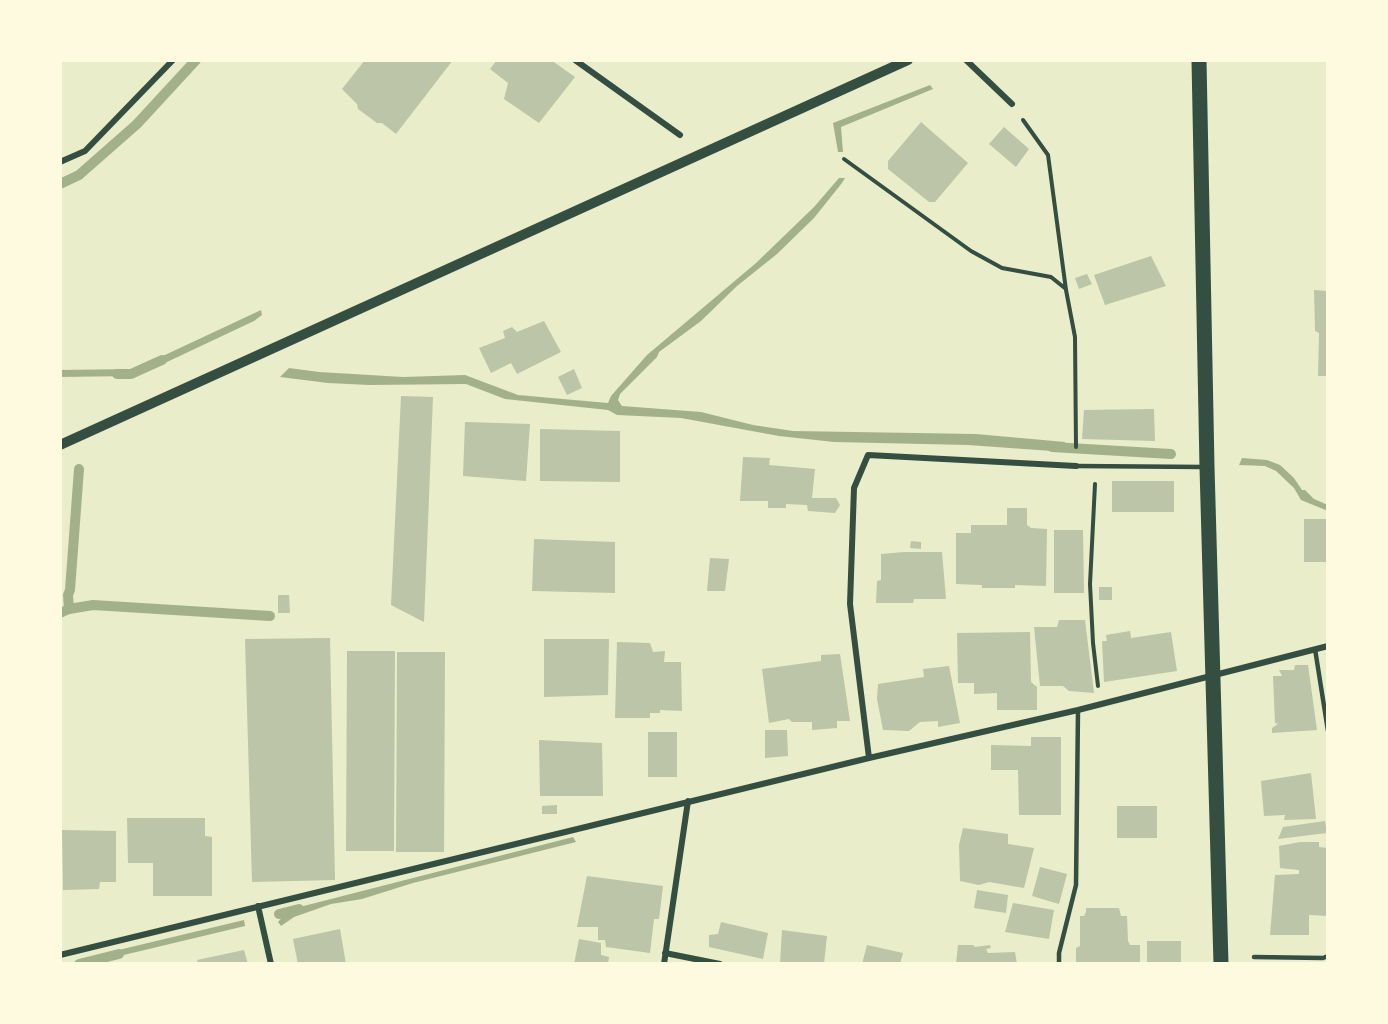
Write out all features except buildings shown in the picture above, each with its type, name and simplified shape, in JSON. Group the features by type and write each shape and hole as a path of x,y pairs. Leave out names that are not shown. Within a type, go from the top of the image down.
{"main road":[{"path":"1199,60 1207,467 1221,964"}],"street":[{"path":"60,162 85,151 173,60"},
{"path":"575,60 680,135"},
{"path":"60,445 908,60"},
{"path":"966,60 1012,104"},
{"path":"869,758 850,604 854,488 868,455 1076,466"},
{"path":"60,955 688,801 1078,710 1328,646"},
{"path":"664,964 688,801"},
{"path":"258,906 271,964"},
{"path":"665,953 720,964"}],"lane":[{"path":"1076,466 1207,467"},
{"path":"1315,649 1328,731"},
{"path":"1059,964 1059,953 1076,885 1078,710"},
{"path":"1254,957 1323,958 1328,956"}],"path":[{"path":"1012,104 1048,155 1066,290 1075,337 1076,466"},
{"path":"844,159 971,251 1002,268 1051,277 1066,290"},
{"path":"1095,467 1090,584 1093,643 1101,704"}],"shaded area":[{"path":"930,85 933,89 841,127 843,152 838,152 833,123"},
{"path":"839,178 845,178 814,218 777,254 737,286 701,321 659,352 657,357 620,394 618,400 622,406 701,412 753,425 793,431 976,434 1065,442 1066,452 968,445 834,442 779,436 681,418 617,415 608,410 505,399 466,384 369,385 280,377 289,368 403,377 465,375 518,395 608,403 611,396 647,355 756,263 814,207"},
{"path":"261,310 262,315 254,321 150,370 150,362"},
{"path":"132,369 132,376 60,377 60,370"},
{"path":"1242,458 1267,460 1280,465 1294,478 1302,490 1328,505 1328,511 1301,500 1294,488 1276,471 1265,466 1239,465"},
{"path":"573,837 576,842 413,883 362,899 331,904 294,917 281,926 278,922 288,910"},
{"path":"244,920 245,926 107,959 106,953"}],"waterway":[{"path":"60,184 79,175 137,124 196,60"},
{"path":"117,374 131,374 162,360"},
{"path":"1052,447 1171,454"},
{"path":"69,609 68,595 79,469"},
{"path":"60,613 93,605 270,616"},
{"path":"279,914 299,909"},
{"path":"79,964 119,954"}]}
